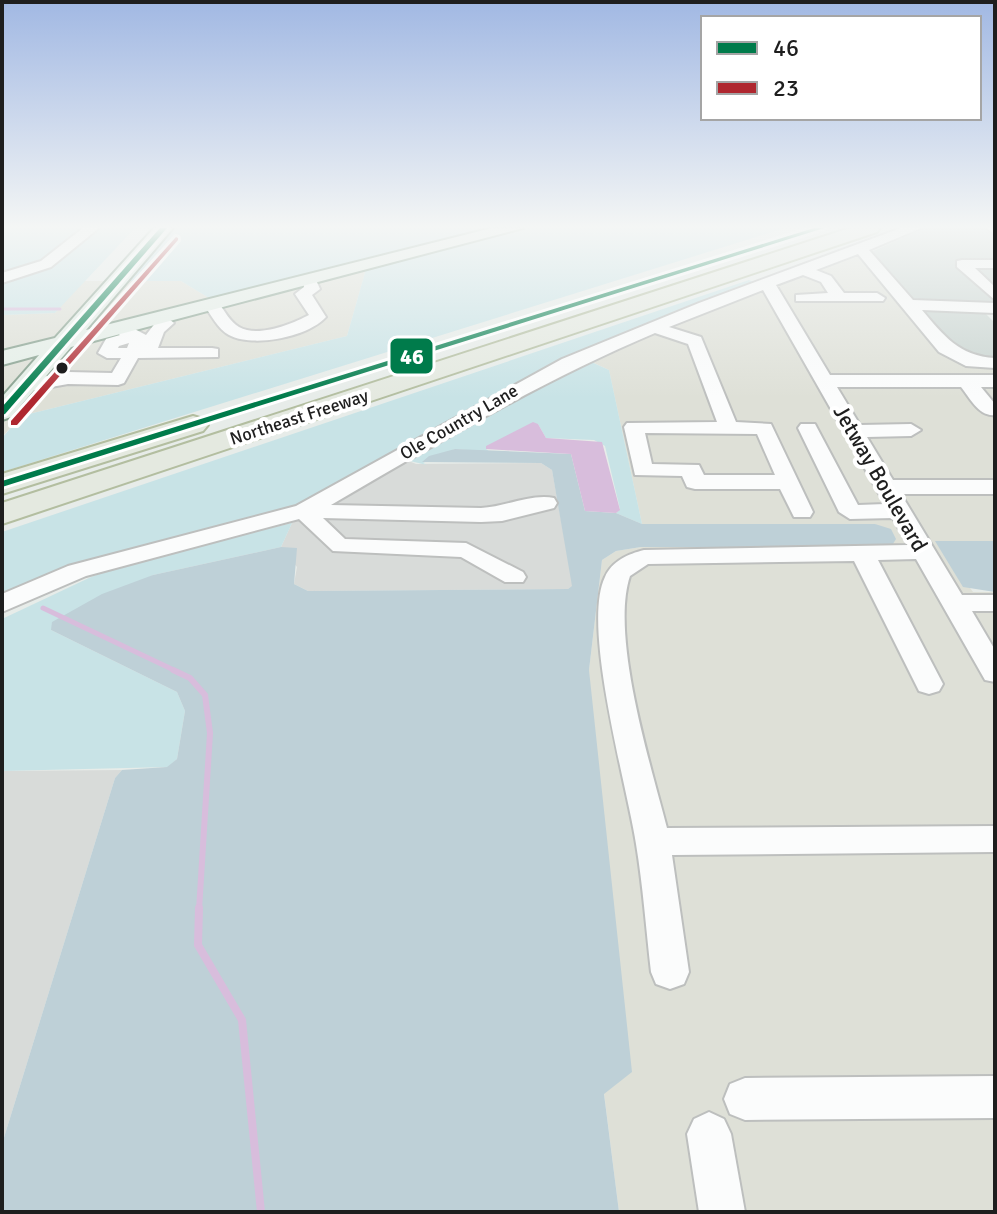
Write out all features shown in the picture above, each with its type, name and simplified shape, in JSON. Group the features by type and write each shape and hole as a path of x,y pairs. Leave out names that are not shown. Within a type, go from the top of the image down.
{"highway":[{"name":"Northeast Freeway","path":"5,503 34,474 638,285"},
{"name":"Northeast Freeway","path":"5,503 714,285"}],"main road":[{"path":"2,412 12,387 35,351 94,285"},
{"path":"12,387 62,345 115,285"},
{"path":"2,358 62,345 133,343 160,317 290,285"}],"street":[{"path":"212,305 232,331 250,335 307,324 318,317 304,301 303,294 312,289 310,285"},
{"name":"Ole Country Lane","path":"2,604 77,571 304,511 507,394 654,327 763,285"},
{"name":"Jetway Boulevard","path":"768,285 995,673"},
{"path":"830,285 839,298"},
{"path":"895,285 945,348 972,362 995,363"},
{"path":"802,298 877,298"},
{"path":"908,305 995,306"},
{"path":"12,387 68,378 118,379 133,343 166,323 160,317"},
{"path":"654,327 695,341 729,428"},
{"path":"133,343 212,353"},
{"path":"824,381 995,381"},
{"path":"966,381 990,410"},
{"path":"789,482 695,482 691,470 643,470 634,427 764,428 789,482 802,512"},
{"path":"808,428 850,512 900,511"},
{"path":"853,431 911,430"},
{"path":"886,487 995,487"},
{"path":"304,511 481,515 515,512 546,503"},
{"path":"304,511 333,542 341,546 466,550 514,577"},
{"path":"670,972 653,842 625,709 610,614 615,581 625,566 644,557 924,552"},
{"path":"862,553 929,684"},
{"path":"954,603 995,603"},
{"path":"653,842 995,839"},
{"path":"745,1099 995,1097"},
{"path":"709,1134 722,1212"}],"shaded area":[{"path":"2,285 82,285 55,313 2,315"},
{"path":"80,285 187,285 209,298 265,285 362,285 347,336 21,416 2,437 2,315 55,313"},
{"path":"187,285 265,285 209,298"},
{"path":"362,285 603,285 2,472 2,438 21,416 347,336"},
{"path":"735,285 755,285 655,323 294,508 2,594 2,532"},
{"path":"769,285 910,285 995,361 995,541 936,541 973,592 995,592 995,1212 619,1212 604,1093 589,670 602,560 616,551 641,547 890,547 875,524 642,524 609,370 577,355"},
{"path":"898,285 995,285 995,313 986,314 995,323 995,361 951,349"},
{"path":"587,360 609,370 642,524 616,513 620,509 605,446 594,440 546,438 538,424 486,449 490,452 455,449 423,463 427,465 406,460"},
{"path":"533,422 538,424 546,438 602,442 620,510 616,513 585,511 571,454 486,449 486,446"},
{"path":"455,449 571,454 585,511 616,513 642,524 875,524 891,529 896,539 891,547 641,547 616,551 602,560 589,670 632,1072 604,1094 619,1212 2,1212 2,1144 115,778 122,770 167,767 177,759 185,711 177,692 51,630 52,622 102,594 153,575 281,547 297,548 294,584 308,591 568,589 572,586 552,470 541,463 422,462 429,456"},
{"path":"406,460 416,464 541,463 552,470 573,586 568,589 308,591 294,584 297,567 281,547 292,523 340,502"},
{"path":"292,523 281,547 153,575 51,630 177,692 185,711 177,759 168,767 2,771 2,619 91,577 137,561"},
{"path":"935,541 995,541 995,592 963,587"},
{"path":"122,770 115,778 2,1144 2,771"}],"waterway":[{"path":"2,309 60,309"},
{"path":"43,608 178,672"},
{"path":"173,670 190,678 205,695 210,733 199,910"},
{"path":"199,908 198,945 242,1020 261,1212"}],"transit line":[{"name":"46","path":"2,412 114,285"},
{"name":"23","path":"14,423 136,285"},
{"name":"46","path":"2,484 640,285"}]}
